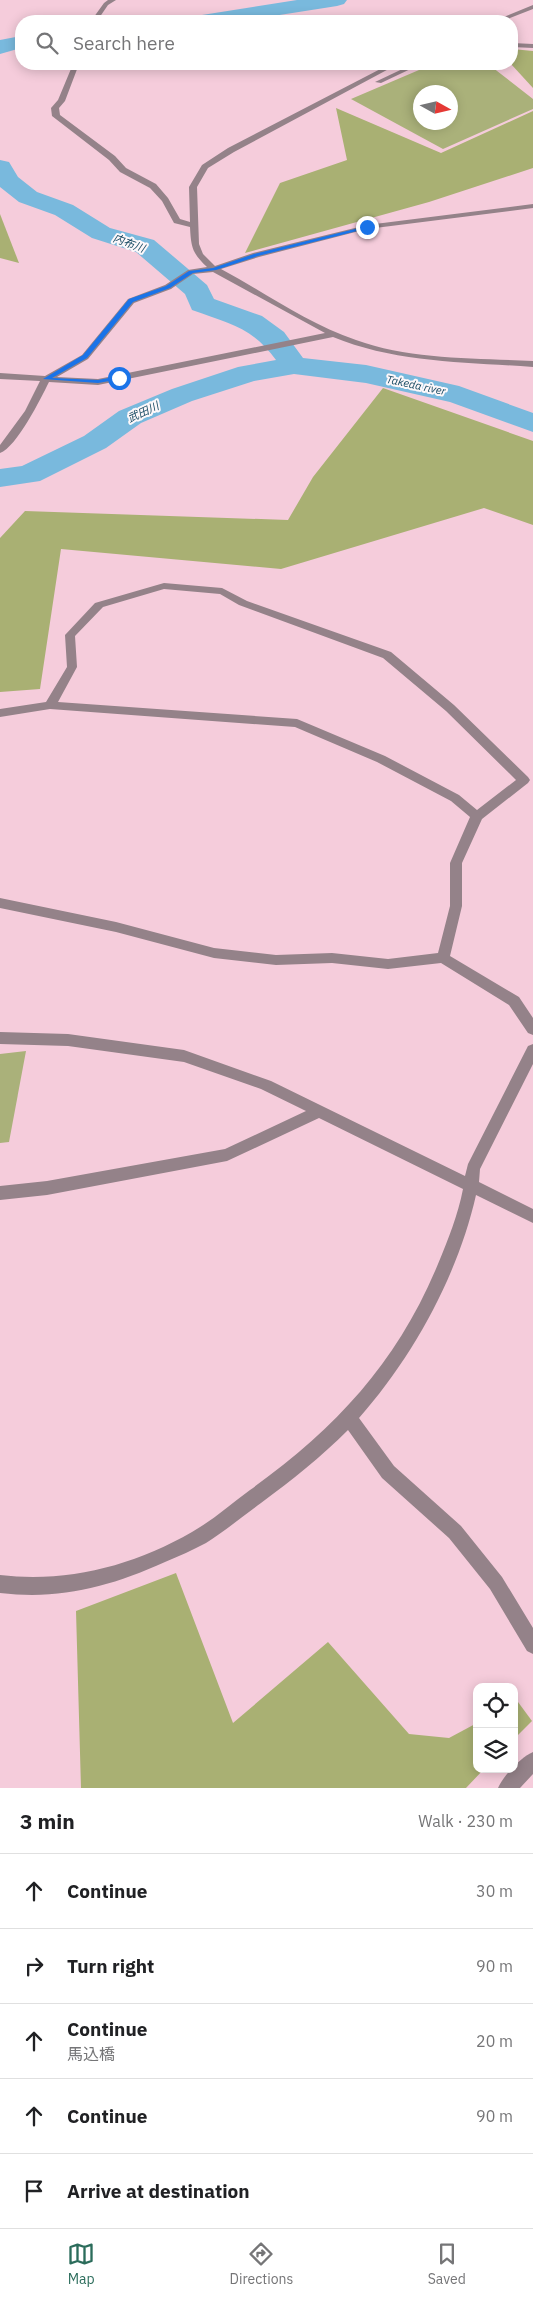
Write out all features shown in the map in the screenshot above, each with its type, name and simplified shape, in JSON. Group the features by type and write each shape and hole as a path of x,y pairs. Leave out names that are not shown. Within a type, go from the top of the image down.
{"street":[{"path":"98,15 106,4 113,0"},
{"path":"512,15 533,7"},
{"path":"518,45 533,46"},
{"path":"74,70 61,101 55,108 56,116 112,158 123,170 153,186 165,200 177,221 194,225"},
{"path":"384,70 349,90 309,108 205,167 193,187 195,244 199,255 214,269 335,334 360,344 388,350 533,364"},
{"path":"349,90 372,85 405,70"},
{"path":"0,450 7,444 30,411 46,379 85,357 131,301 168,287 191,272 214,269 256,255 367,227 533,206"},
{"path":"0,376 98,382 335,334"},
{"path":"50,705 72,667 70,635 99,605 164,586 222,591 243,603 387,655 450,708 524,780 477,816 456,863 456,906 442,958"},
{"path":"0,713 50,705 81,709 185,714 297,723 381,759 455,798 477,816"},
{"path":"0,903 116,927 214,953 276,960 332,958 388,964 442,958 514,1001 533,1029"},
{"path":"0,1038 68,1040 184,1056 266,1085 533,1216"},
{"path":"0,1584 49,1588 83,1584 128,1571 198,1538 276,1481 327,1440 369,1395 400,1354 433,1297 458,1234 472,1186 472,1170 533,1050"},
{"path":"0,1193 48,1188 227,1155 320,1112"},
{"path":"349,1417 388,1472 454,1532 496,1583 533,1645"},
{"path":"507,1788 533,1761"}],"green space":[{"path":"518,50 533,51 533,88 516,70"},
{"path":"419,70 496,70 533,99 533,109 443,149 351,99"},
{"path":"336,108 441,153 533,111 533,168 429,202 245,253 280,183 347,160"},
{"path":"0,214 19,263 0,258"},
{"path":"383,388 533,441 533,525 484,508 281,569 61,549 40,689 0,692 0,538 25,511 288,520 313,477"},
{"path":"26,1051 9,1142 0,1143 0,1054"},
{"path":"176,1573 233,1723 328,1642 409,1734 449,1738 473,1725 473,1773 480,1773 466,1788 81,1788 76,1611"},
{"path":"518,1702 532,1721 518,1735"}],"waterway":[{"name":"内布川","path":"241,15 337,0"},
{"name":"内布川","path":"0,47 15,43"},
{"name":"内布川","path":"0,167 8,181 28,197 64,210 101,233 145,246 197,291 202,304 252,322 274,338 294,365"},
{"name":"武田川","path":"0,478 29,474 95,442 130,417 182,395 248,373 294,365"},
{"name":"Takeda river","path":"294,365 366,374 459,395 533,423"}],"route":[{"path":"119,378 98,382 46,379 85,357 131,301 168,287 191,272 214,269 256,255 367,227"}]}
